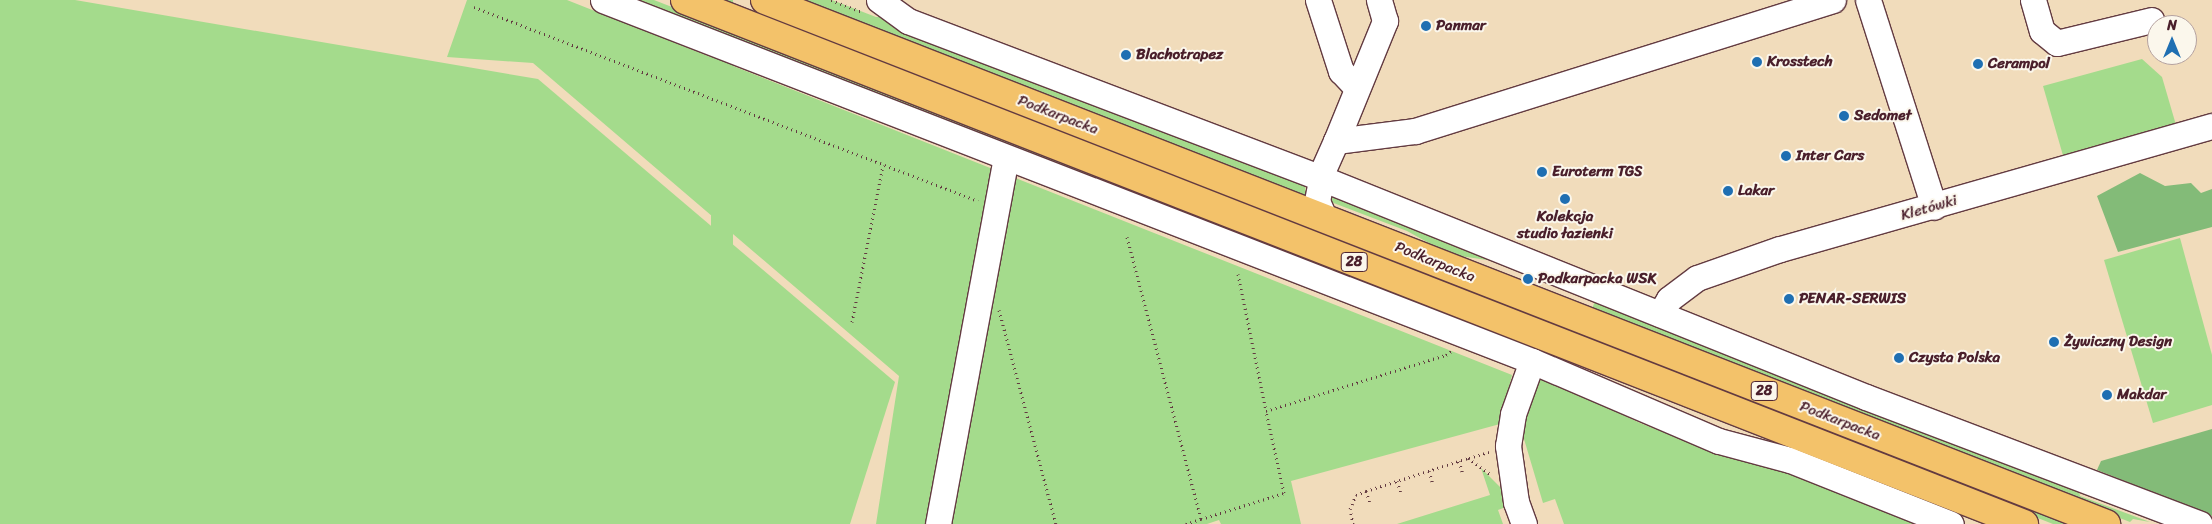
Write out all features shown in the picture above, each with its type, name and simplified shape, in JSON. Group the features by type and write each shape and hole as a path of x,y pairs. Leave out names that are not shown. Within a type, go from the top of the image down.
{"main road":[{"name":"Podkarpacka","path":"684,0 2024,524"},
{"name":"Podkarpacka","path":"765,0 2106,524"}],"street":[{"path":"603,0 1532,361 1719,441 1790,460 1951,524"},
{"path":"1318,0 1341,71 1356,87"},
{"path":"1324,219 1317,201 1321,178 1356,87 1376,47 1385,21 1378,0"},
{"path":"1336,141 1415,131 1833,0"},
{"path":"1868,0 1934,207"},
{"path":"2033,0 2042,31 2057,43 2147,21"},
{"path":"874,7 1321,178 1881,403 2200,524"},
{"name":"Kletówki","path":"1660,314 1668,299 1697,278 1780,249 1934,207 2212,126"},
{"path":"938,524 1006,158"},
{"path":"1519,508 1509,460 1509,430 1532,361"}],"path":[{"path":"831,0 874,7"},
{"path":"474,7 998,208"},
{"path":"852,322 883,165"},
{"path":"1127,237 1201,519"},
{"path":"1186,524 1284,493 1238,274"},
{"path":"997,303 1056,524"},
{"path":"1266,411 1446,355 1461,344"},
{"path":"1353,524 1350,509 1356,495 1468,458 1486,468 1519,508"},
{"path":"1459,462 1463,474"},
{"path":"1428,471 1433,484"},
{"path":"1397,481 1401,494"},
{"path":"1366,491 1370,503"}],"green space":[{"path":"0,0 75,0 538,79 895,382 850,524 0,524"},
{"path":"467,0 567,0 1512,375 1500,424 1291,481 1301,524 1221,524 1219,520 1207,524 876,524 899,376 533,63 447,57"},
{"path":"626,0 654,0 1563,356 1560,364"},
{"path":"711,0 733,0 733,524 711,524"},
{"path":"792,0 832,0 876,17 884,17 1305,186 1307,201"},
{"path":"2142,59 2162,77 2176,125 2064,159 2043,86"},
{"path":"2140,173 2165,186 2191,183 2201,193 2212,189 2212,227 2118,252 2097,196"},
{"path":"1326,194 1489,257 1487,260 1460,256 1458,259 1407,231 1331,202"},
{"path":"2180,238 2212,355 2212,405 2153,423 2104,260"},
{"path":"1596,298 2078,487 2080,496 2150,522 2133,519 2130,522 1591,312"},
{"path":"1584,332 2077,524 2053,524 1955,486 1581,340"},
{"path":"1540,378 1565,387 1640,423 1704,448 1779,470 1919,524 1564,524 1555,499 1543,503 1524,439 1515,440 1535,382"},
{"path":"2212,429 2212,516 2097,470 2101,461"},
{"path":"1481,468 1504,491 1511,505 1498,510 1503,524 1397,524 1490,495"}],"place":[{"name":"Panmar","path":"1426,26"},
{"name":"Blachotrapez","path":"1126,55"},
{"name":"Krosstech","path":"1757,62"},
{"name":"Cerampol","path":"1978,64"},
{"name":"Sedomet","path":"1844,116"},
{"name":"Inter Cars","path":"1786,156"},
{"name":"Euroterm TGS","path":"1542,172"},
{"name":"Lakar","path":"1728,191"},
{"name":"Kolekcja studio łazienki","path":"1565,199"},
{"name":"Podkarpacka WSK","path":"1528,279"},
{"name":"PENAR-SERWIS","path":"1789,299"},
{"name":"Żywiczny Design","path":"2054,342"},
{"name":"Czysta Polska","path":"1899,358"},
{"name":"Makdar","path":"2107,395"}]}
